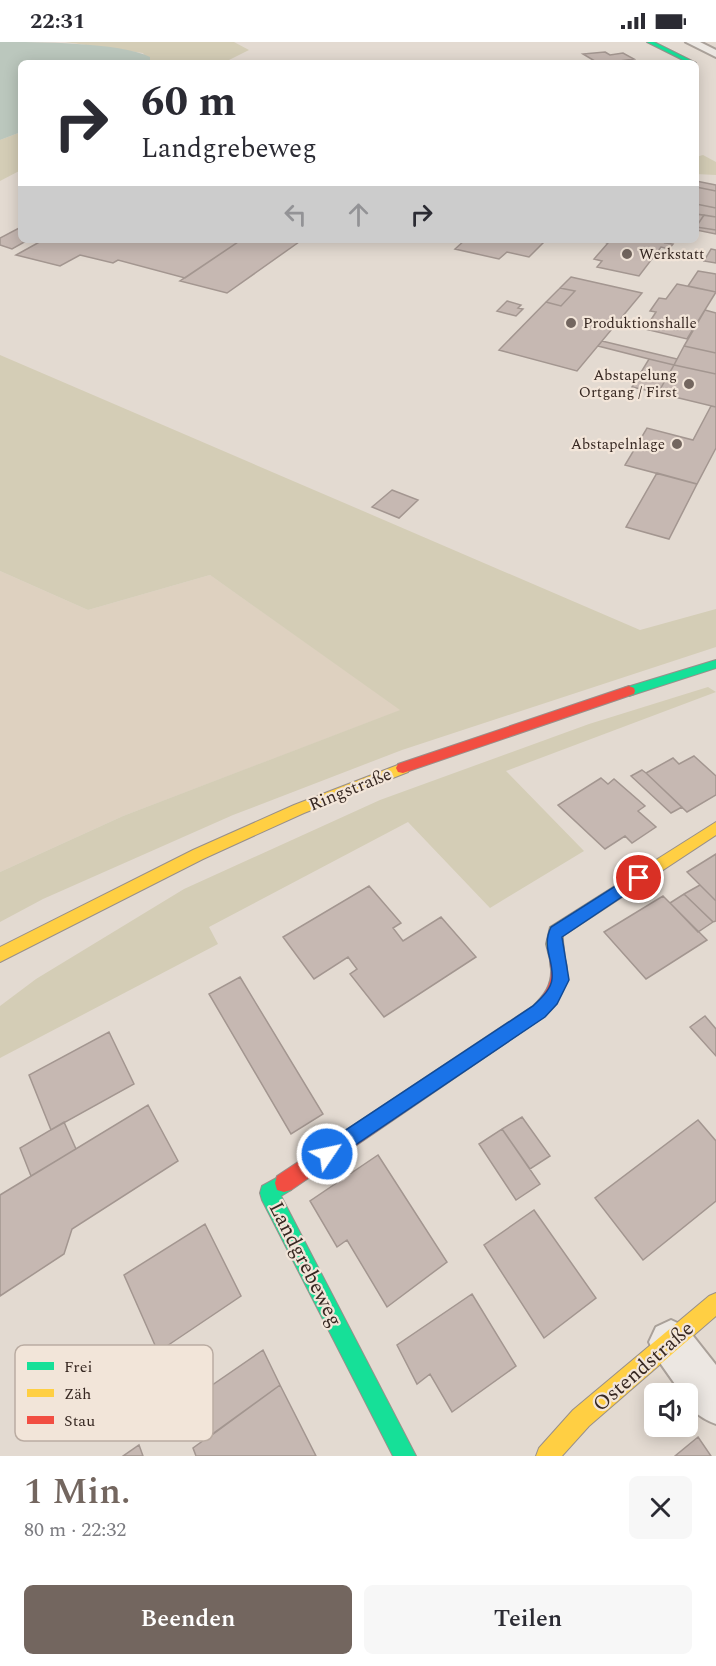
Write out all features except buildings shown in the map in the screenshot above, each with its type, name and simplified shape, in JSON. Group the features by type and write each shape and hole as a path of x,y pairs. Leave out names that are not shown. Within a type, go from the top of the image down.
{"main road":[{"path":"650,42 686,60"},
{"name":"Ringstraße","path":"0,955 186,859 267,822 472,742 582,704 716,664"},
{"name":"Landgrebeweg","path":"405,1456 269,1193 539,1011 551,999 560,980 554,939 556,932 716,828"},
{"name":"Ostendstraße","path":"547,1456 581,1418 716,1303"}],"street":[{"path":"691,42 716,54"},
{"path":"671,1342 716,1402"}],"shaded area":[{"path":"0,42 119,48 150,57 150,60 18,60 18,133 0,140"},
{"path":"65,42 234,42 249,50 229,60 148,60 143,53"},
{"path":"18,133 18,172 0,181 0,140"},
{"path":"703,155 716,162 716,175 699,174 699,156"},
{"path":"0,355 640,630 716,609 716,647 402,750 233,815 43,899 0,922 0,872 123,816 400,710 210,575 88,610 0,571"},
{"path":"0,571 88,610 210,575 401,710 123,816 0,872"},
{"path":"708,687 716,692 506,771 584,851 490,908 408,822 209,927 218,944 0,1058 0,1006 36,979 184,889 380,800 589,724"}],"traffic: fast":[{"path":"650,42 687,60"},
{"path":"629,691 716,664"},
{"path":"284,1183 269,1193 405,1456"}],"traffic: slow":[{"path":"0,955 198,855 299,809 403,768"},
{"path":"557,959 554,944 556,932 716,828"},
{"path":"547,1456 581,1418 716,1303"}],"traffic: jam":[{"path":"403,768 629,691"},
{"path":"284,1183 539,1011 556,988 559,975 557,959"}],"place":[{"name":"Werkstatt","path":"627,254"},
{"name":"Produktionshalle","path":"571,323"},
{"name":"Abstapelung Ortgang / First","path":"689,384"},
{"name":"Abstapelnlage","path":"677,444"}],"route":[{"path":"327,1154 539,1011 551,999 560,980 554,939 556,932 639,878"}]}
